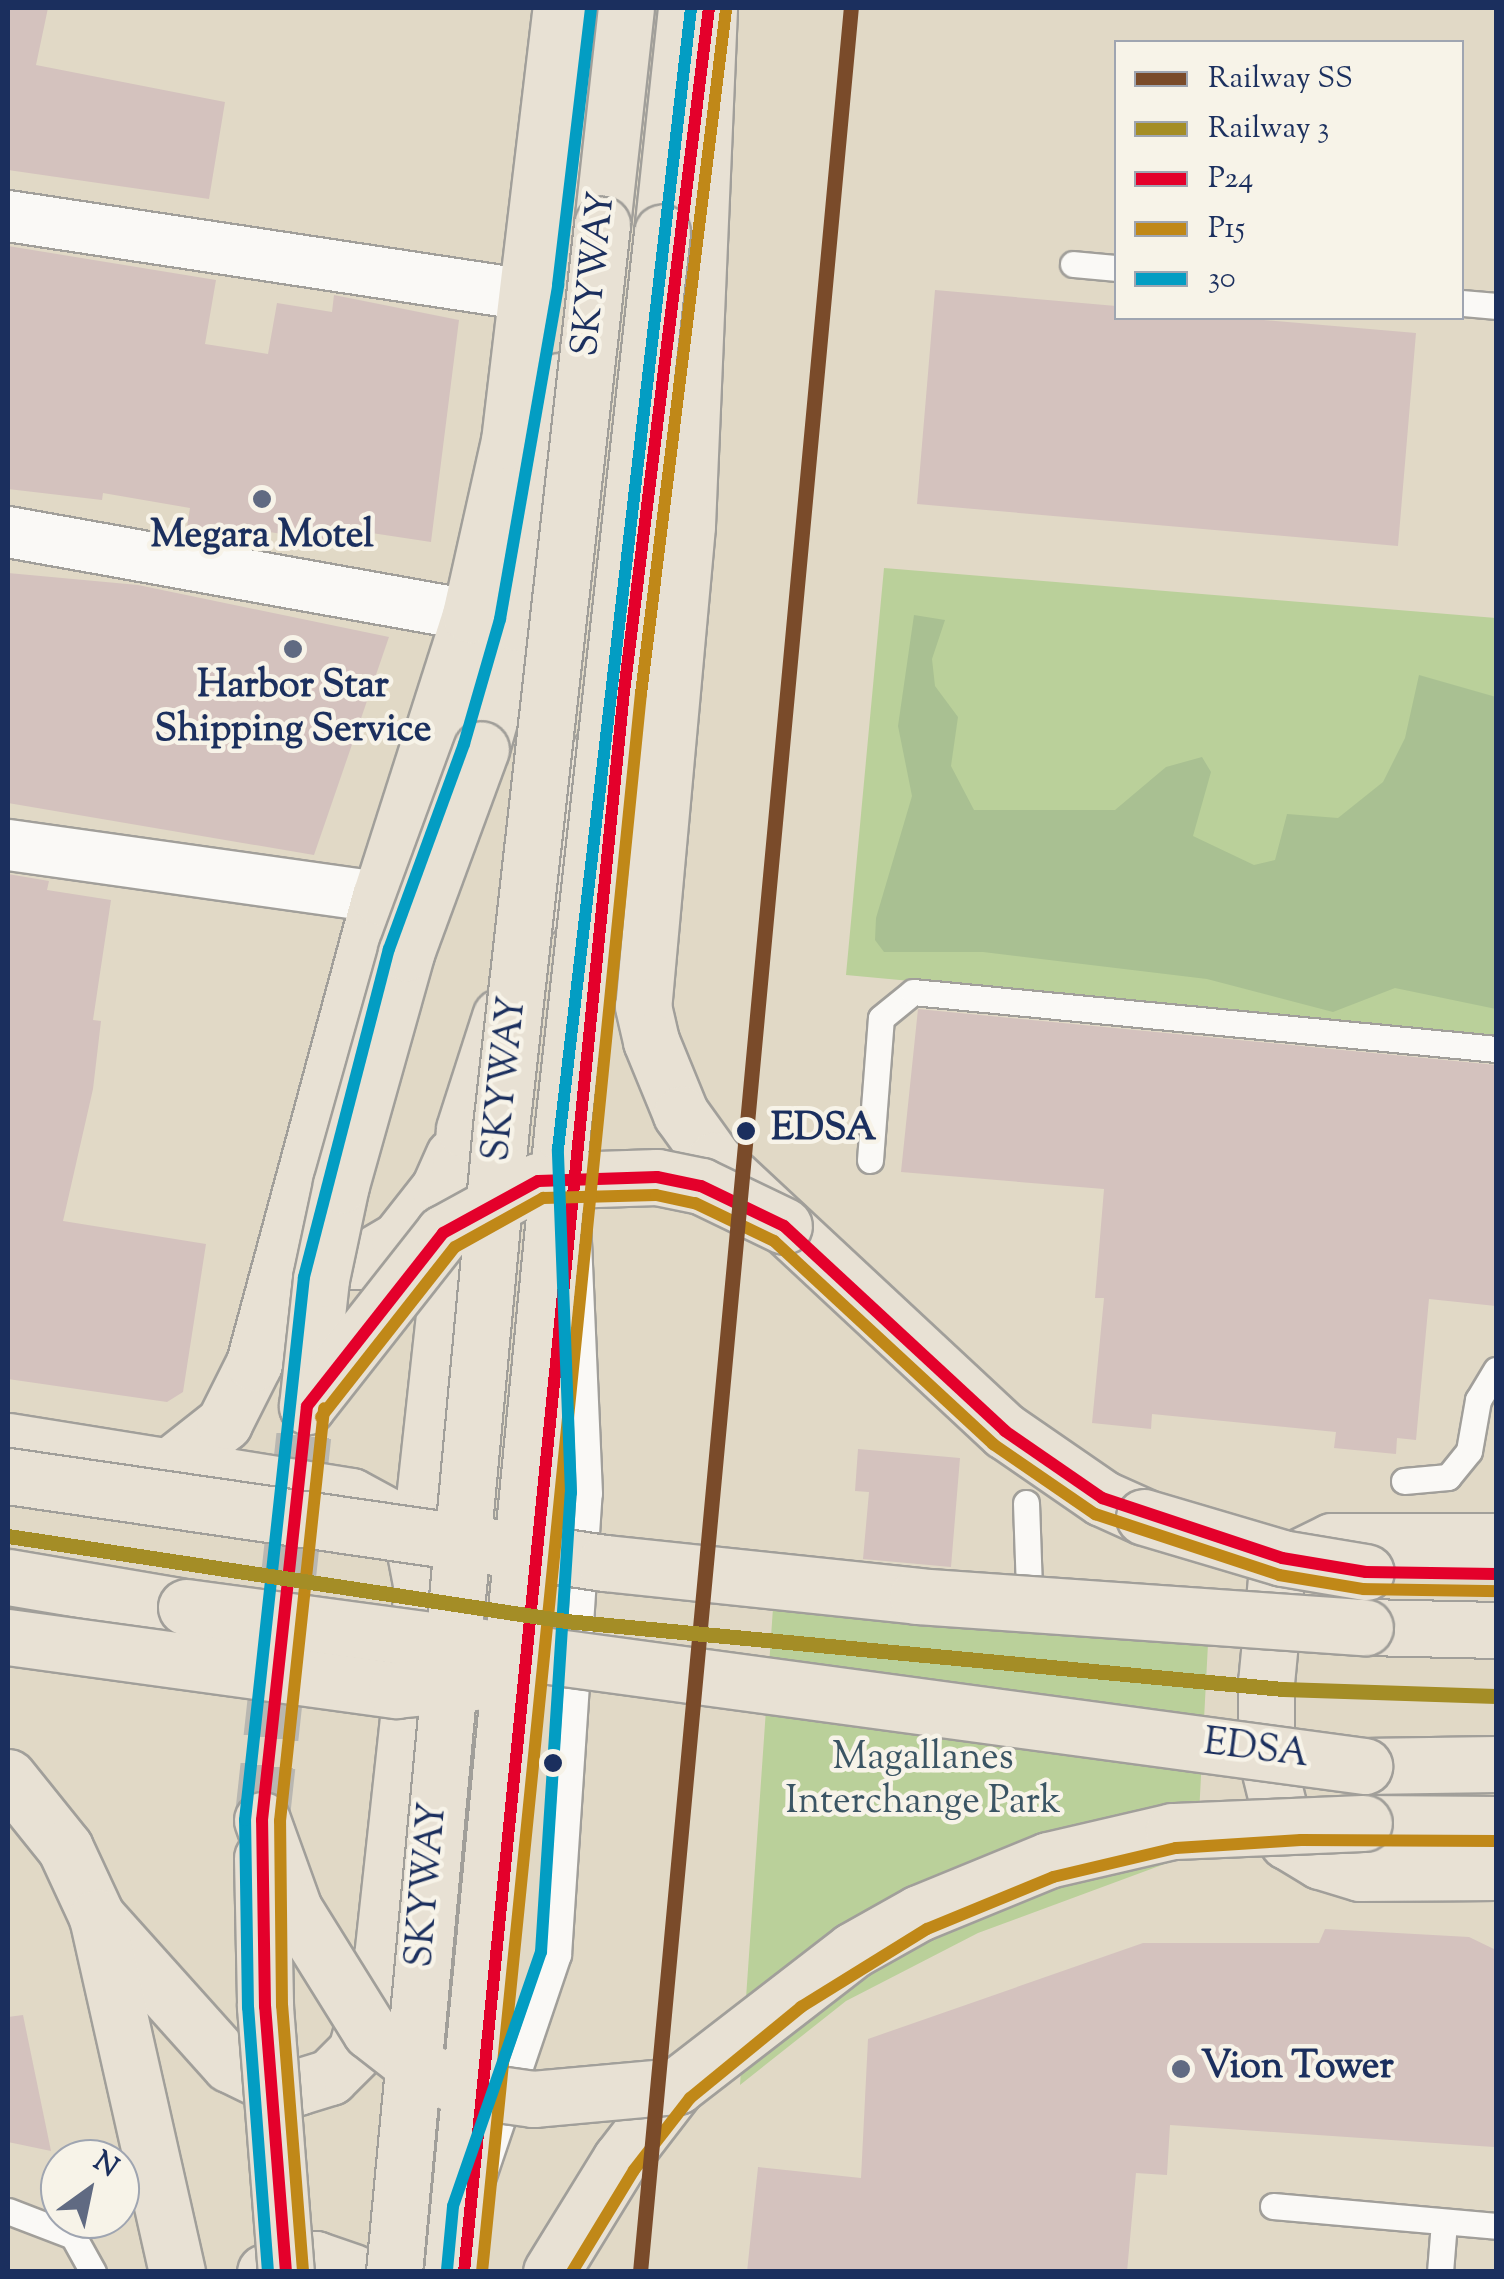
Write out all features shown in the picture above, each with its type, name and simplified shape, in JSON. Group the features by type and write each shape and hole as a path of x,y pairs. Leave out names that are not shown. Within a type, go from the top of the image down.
{"main road":[{"path":"167,1468 200,1449 241,1397 380,897 470,616 509,441 561,8"},
{"path":"608,8 543,490 516,623 480,750 406,954 350,1150 320,1279 307,1406 442,1232 538,1181 657,1176 701,1186 784,1226"},
{"name":"SKYWAY","path":"394,2272 501,1127 626,8"},
{"name":"SKYWAY","path":"452,2272 564,1113 686,8"},
{"path":"464,2272 574,1151 624,692 709,8"},
{"path":"709,8 687,526 650,896 643,1006 668,1088 695,1138 784,1226 1005,1432 1102,1498 1282,1558 1366,1572 1496,1574"},
{"path":"286,1228 304,1250 326,1261 362,1261 399,1239 422,1211 464,1128 540,892 624,692"},
{"path":"97,1917 230,2064 266,2082 298,2087 330,2076 356,2050 382,1956 422,1589 424,1498 464,1128"},
{"path":"14,1457 167,1468 377,1506 414,1546 422,1589"},
{"path":"14,1457 605,1564 917,1596 1365,1627 1496,1630"},
{"path":"1496,1541 1332,1541 1291,1561 1276,1580 1270,1629 1266,1756 1288,1841 1320,1861 1360,1874 1496,1872"},
{"name":"EDSA","path":"8,1577 618,1668 1364,1766 1496,1764"},
{"path":"8,1636 396,1690 618,1668"},
{"path":"8,1776 64,1848 97,1917 178,2272"},
{"path":"286,2272 265,2008 262,1820 294,1909 353,2009 412,2063 463,2089 501,2099 678,2086"},
{"path":"550,2272 620,2160 678,2086 853,1950 988,1882 1048,1860 1174,1831 1364,1823 1496,1824"},
{"path":"382,1956 417,2272"},
{"path":"265,2272 315,2259 353,2272"}],"street":[{"path":"8,216 528,295"},
{"path":"8,532 470,616"},
{"path":"8,846 380,897"}],"lane":[{"path":"1073,264 1114,268"},
{"path":"1464,303 1496,306"},
{"path":"870,1160 882,1018 913,992 1496,1049"},
{"path":"1404,1482 1448,1477 1470,1452 1478,1400 1496,1370"},
{"path":"1026,1502 1029,1591 1059,1609 1270,1629"},
{"path":"1274,2206 1496,2226"},
{"path":"8,2211 73,2236 94,2272"},
{"path":"1440,2272 1444,2222"}],"green space":[{"path":"884,568 1496,618 1496,1035 846,975"},
{"path":"914,615 945,620 932,659 935,686 958,717 951,766 974,810 1115,810 1166,767 1202,757 1211,772 1193,836 1254,865 1275,860 1287,814 1338,818 1383,782 1405,738 1419,675 1496,697 1496,1009 1395,988 1333,1012 1207,979 983,952 884,952 875,940 876,918 912,796 898,726"},
{"name":"Magallanes Interchange Park","path":"773,1608 1208,1644 1197,1852 978,1933 846,2001 740,2085"}],"building":[{"path":"8,8 48,8 36,65 225,102 209,199 8,170"},
{"path":"8,246 216,280 205,344 268,354 277,303 332,312 334,295 459,320 431,542 365,532 363,547 239,527 237,536 187,527 190,508 103,493 102,500 8,489"},
{"path":"935,290 1114,306 1114,320 1264,320 1416,333 1398,546 917,504"},
{"path":"8,573 138,585 389,637 314,855 8,803"},
{"path":"8,874 49,881 47,890 111,900 93,1020 101,1021 93,1089 63,1221 206,1244 183,1392 167,1402 8,1379"},
{"path":"918,1009 1496,1065 1496,1306 1429,1299 1416,1440 1397,1438 1396,1454 1334,1448 1336,1432 1152,1414 1151,1429 1092,1423 1104,1298 1095,1298 1104,1189 901,1172"},
{"path":"858,1449 960,1458 951,1567 863,1559 869,1492 855,1491"},
{"name":"Vion Tower","path":"1325,1929 1469,1937 1496,1950 1494,2147 1170,2125 1167,2175 1136,2173 1127,2272 747,2272 758,2167 861,2178 868,2039 1143,1943 1319,1943"},
{"path":"23,2015 49,2139 40,2139 40,2149 8,2142 8,2017"}],"tunnel":[{"path":"262,1820 307,1406"}],"rail line":[{"name":"SS","path":"640,2272 851,8"},
{"name":"3","path":"8,1536 566,1621 1283,1689 1496,1696"}],"transit line":[{"name":"30","path":"268,2272 248,2008 245,1820 304,1277 389,949 464,744 500,619 558,285 591,8"},
{"name":"30","path":"447,2270 453,2206 541,1952 571,1493 558,1149 691,8"},
{"name":"P24","path":"464,2272 624,692 709,8"},
{"name":"P15","path":"482,2272 641,694 726,10"},
{"name":"P24","path":"307,1406 443,1233 538,1181 657,1177 701,1186 784,1226 1005,1431 1102,1498 1282,1558 1366,1572 1496,1574"},
{"name":"P15","path":"321,1417 455,1247 543,1198 656,1195 695,1203 774,1241 993,1444 1095,1514 1279,1575 1364,1589 1496,1591"},
{"name":"P24","path":"286,2272 265,2007 262,1820 307,1406"},
{"name":"P15","path":"303,2271 282,2006 280,1821 324,1408"},
{"name":"P15","path":"572,2272 634,2170 690,2098 801,2007 927,1929 1053,1877 1176,1848 1301,1840 1496,1841"}],"place":[{"name":"Megara Motel","path":"262,499"},
{"name":"Harbor Star Shipping Service","path":"293,649"},
{"name":"EDSA","path":"746,1131"},
{"name":"Vion Tower","path":"1181,2069"}]}
